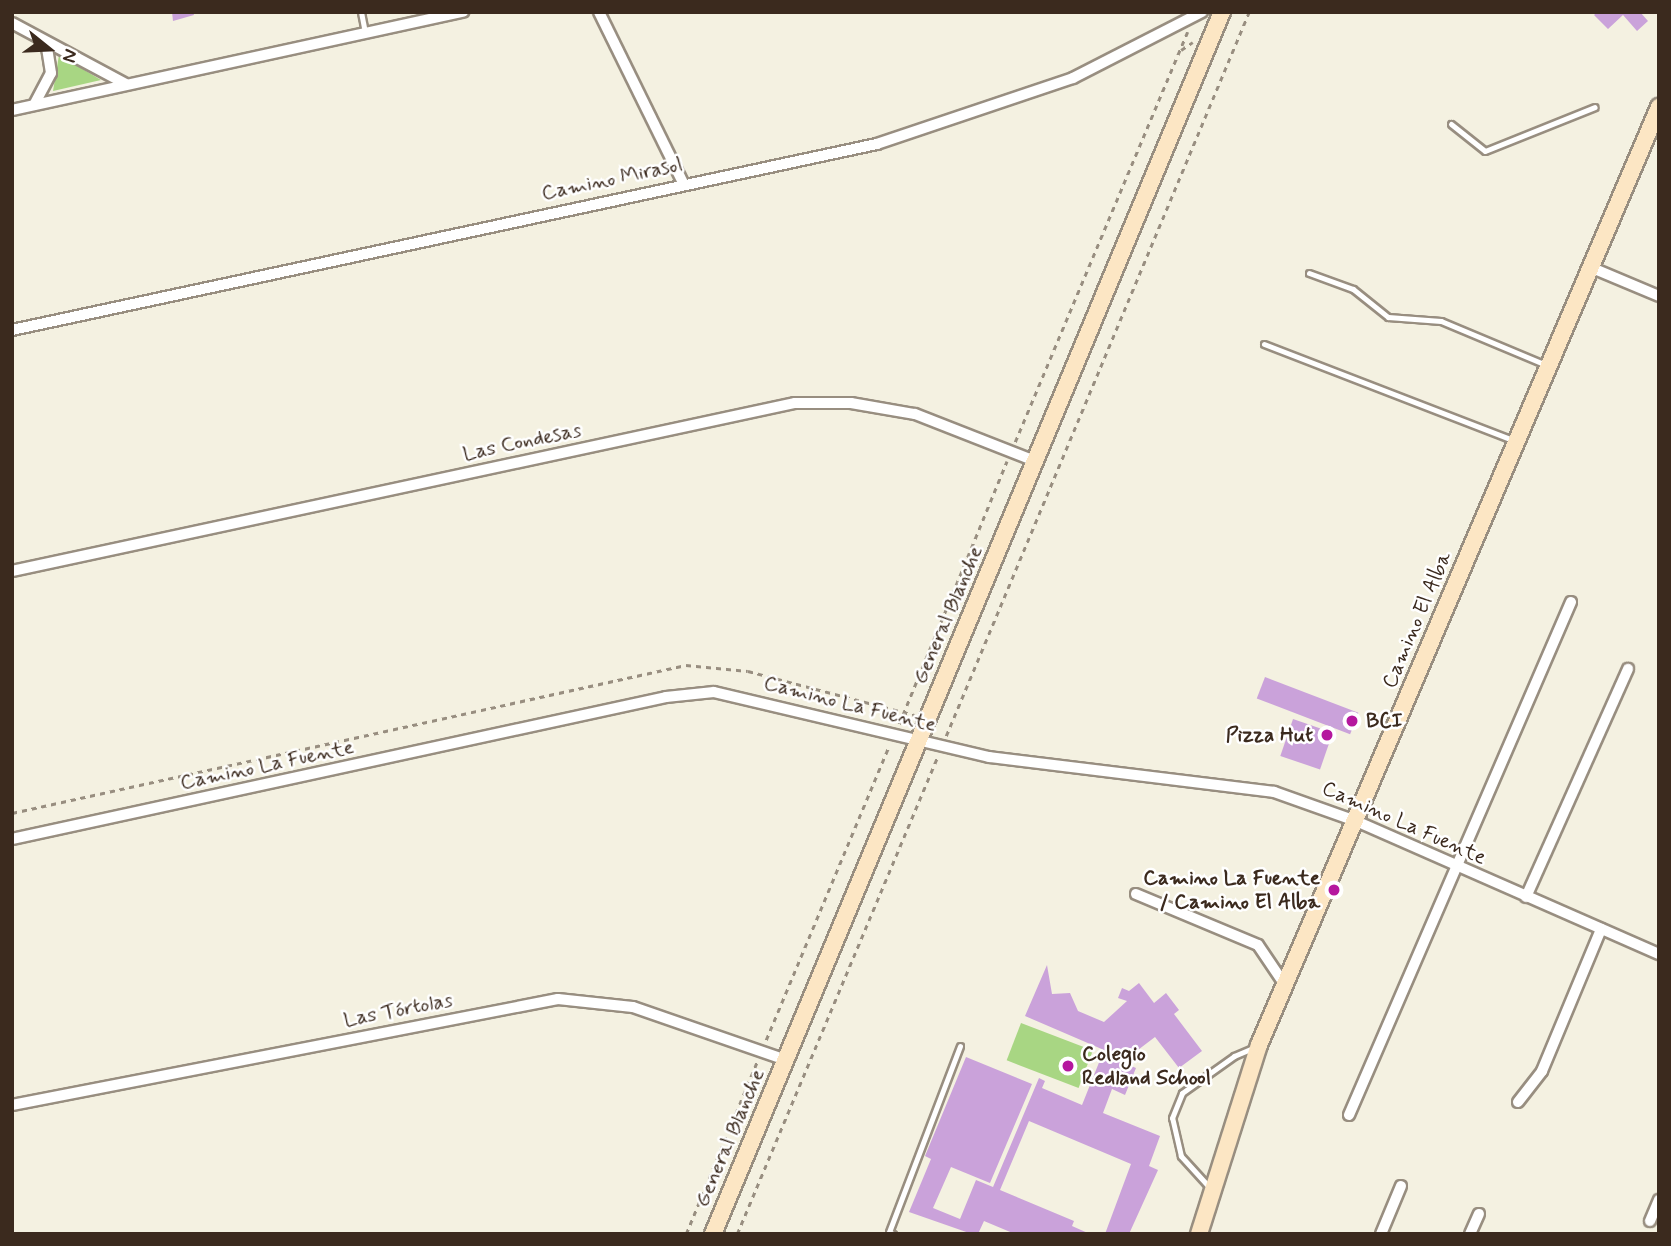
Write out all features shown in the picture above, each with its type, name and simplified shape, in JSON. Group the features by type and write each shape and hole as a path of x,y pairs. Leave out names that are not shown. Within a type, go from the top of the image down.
{"main road":[{"name":"General Blanche","path":"713,1234 1222,12"},
{"name":"Camino El Alba","path":"1199,1234 1211,1189 1259,1045 1659,107"}],"street":[{"path":"12,110 463,12"},
{"path":"599,12 682,183"},
{"name":"Camino Mirasol","path":"12,330 682,183 829,156 974,115 1121,57 1197,15"},
{"path":"12,23 126,84"},
{"path":"34,105 51,73 46,42"},
{"path":"1590,267 1659,296"},
{"name":"Las Condesas","path":"12,571 796,403 839,402 896,410 933,419 1035,461"},
{"path":"1349,1115 1454,866 1571,602"},
{"path":"1526,897 1628,669"},
{"name":"Camino La Fuente","path":"12,839 682,694 738,696 941,747 1037,764 1245,785 1303,800 1659,954"},
{"path":"1136,894 1258,945 1285,985"},
{"path":"1518,1102 1542,1071 1601,929"},
{"name":"Las Tórtolas","path":"12,1105 558,999 633,1007 786,1060"},
{"path":"1381,1234 1401,1186"},
{"path":"1650,1221 1659,1200"},
{"path":"1470,1234 1479,1214"}],"lane":[{"path":"361,12 365,33"},
{"path":"1451,124 1485,151 1595,107"},
{"path":"1309,273 1353,289 1388,317 1431,318 1547,365"},
{"path":"1264,344 1515,441"},
{"path":"1211,1189 1181,1156 1172,1118 1186,1089 1234,1056 1259,1045"},
{"path":"894,1234 889,1232 960,1046"}],"path":[{"path":"737,1234 1249,12"},
{"path":"685,1234 1197,15"}],"green space":[{"path":"59,55 101,80 53,91"},
{"path":"1021,1023 1093,1051 1079,1088 1007,1060"}],"building":[{"path":"172,12 193,12 194,15 173,21"},
{"path":"1597,12 1640,12 1648,21 1637,31 1623,15 1608,29 1594,15"},
{"path":"1265,677 1358,713 1350,734 1257,698"},
{"path":"1293,719 1333,733 1320,770 1280,756"},
{"path":"1047,965 1052,994 1070,993 1078,1011 1104,1022 1127,1001 1118,998 1122,988 1129,991 1139,983 1154,1003 1166,993 1179,1010 1174,1014 1202,1051 1179,1068 1155,1037 1126,1059 1124,1063 1136,1068 1125,1095 1112,1089 1103,1113 1160,1136 1149,1166 1158,1170 1129,1234 1105,1234 1131,1164 1029,1121 1000,1190 1074,1221 1072,1226 1090,1234 1015,1234 984,1221 978,1234 972,1234 909,1212 931,1159 925,1156 966,1057 1032,1084 990,1183 951,1167 933,1208 960,1219 976,1180 993,1187 1039,1078 1045,1081 1042,1088 1082,1105 1104,1050 1025,1016"}],"place":[{"name":"BCI","path":"1352,721"},
{"name":"Pizza Hut","path":"1327,735"},
{"name":"Camino La Fuente / Camino El Alba","path":"1334,890"},
{"name":"Colegio Redland School","path":"1068,1066"}]}
